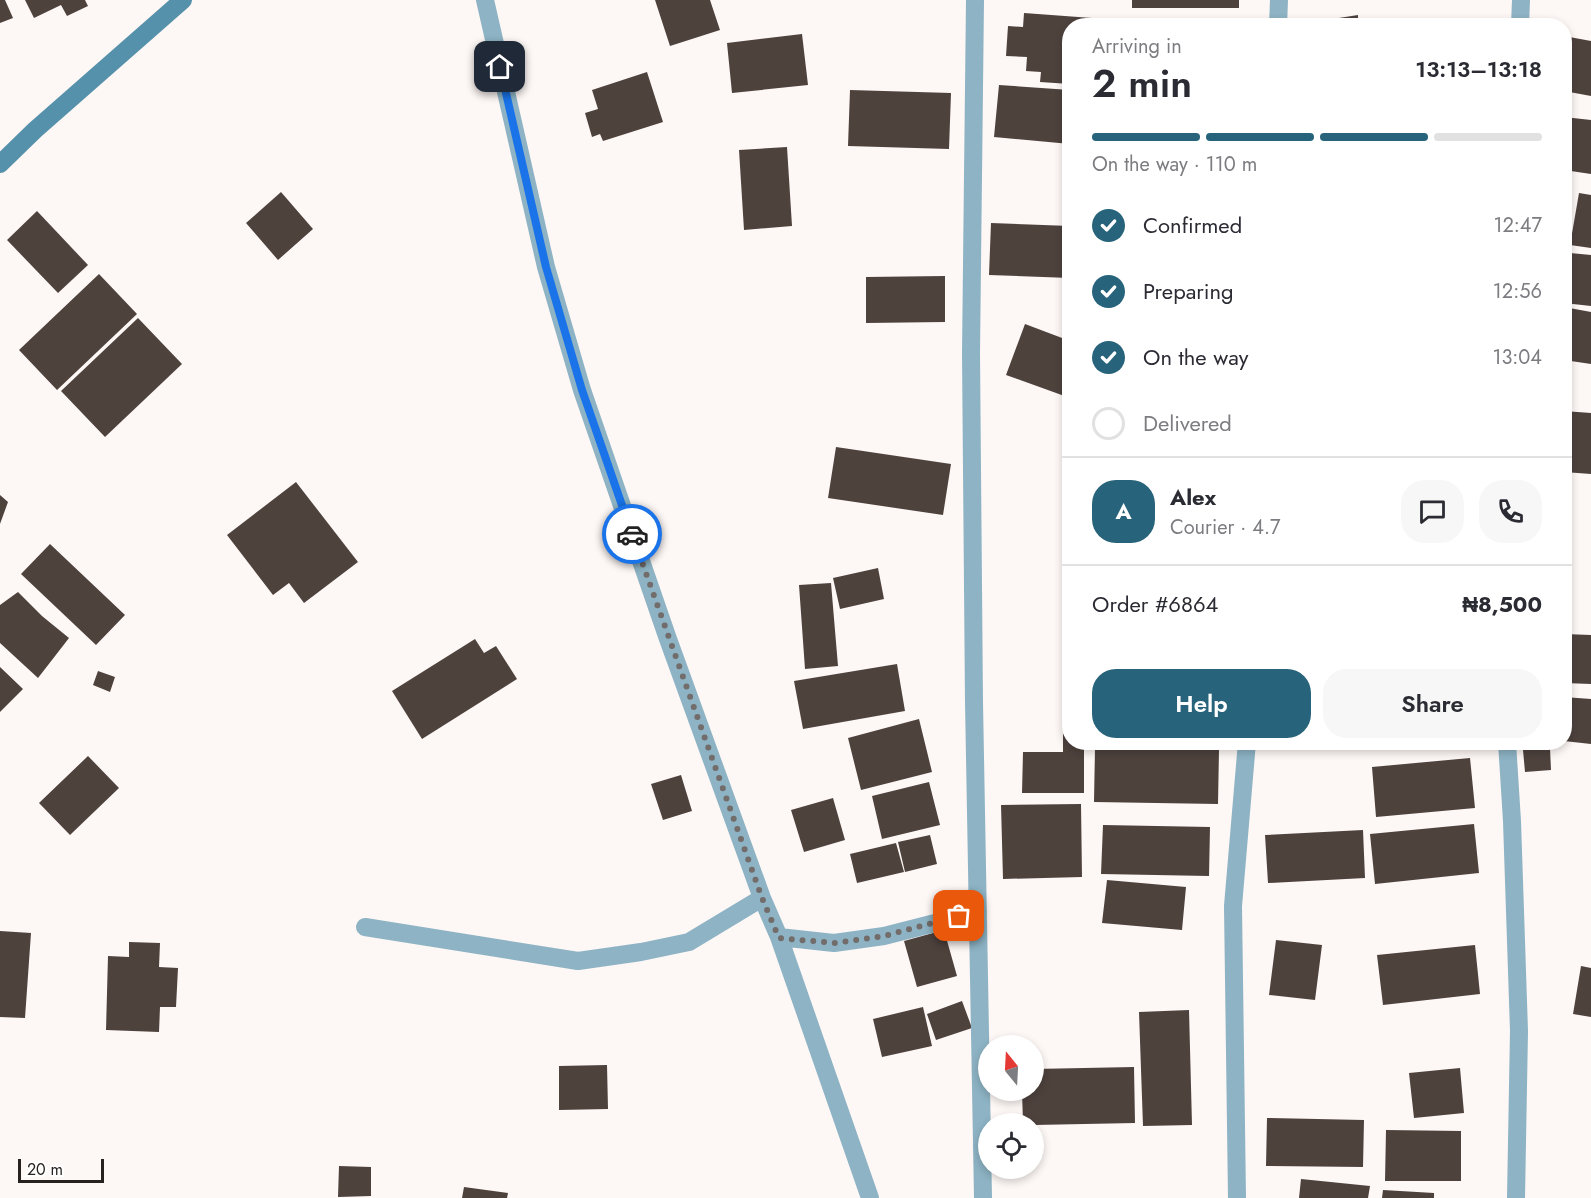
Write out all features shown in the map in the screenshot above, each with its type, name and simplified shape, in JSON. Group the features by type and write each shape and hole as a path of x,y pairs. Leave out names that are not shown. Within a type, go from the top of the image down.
{"street":[{"path":"0,164 35,130 183,0"},
{"path":"484,0 546,267 582,390 668,639 762,898 779,938 870,1198"},
{"path":"975,0 970,353 983,1198"},
{"path":"1278,18 1279,0"},
{"path":"1520,18 1521,0"},
{"path":"1237,1198 1233,906 1246,750"},
{"path":"1508,750 1519,1031 1516,1198"},
{"path":"365,927 578,961 689,942 762,898"},
{"path":"779,938 834,943 884,936 978,912"}],"building":[{"path":"0,0 5,0 13,18 0,23"},
{"path":"25,0 85,0 88,6 67,16 61,5 34,18"},
{"path":"655,0 710,0 720,30 670,46"},
{"path":"1132,0 1239,0 1239,8 1132,8"},
{"path":"1024,13 1092,18 1062,18 1062,83 1040,82 1041,72 1026,71 1027,57 1006,56 1008,26 1023,27"},
{"path":"1358,15 1358,18 1339,18"},
{"path":"802,34 808,85 732,93 727,43"},
{"path":"1572,37 1591,41 1591,96 1572,92"},
{"path":"647,72 663,122 603,141 600,134 592,137 585,113 598,109 592,90"},
{"path":"999,85 1062,89 1062,143 994,137"},
{"path":"850,90 951,93 949,149 848,146"},
{"path":"1572,118 1591,120 1591,174 1572,171"},
{"path":"787,147 792,226 744,230 739,150"},
{"path":"281,192 313,229 278,260 246,223"},
{"path":"1579,193 1591,195 1591,248 1572,245"},
{"path":"37,211 88,265 58,293 7,240"},
{"path":"991,223 1062,226 1062,278 989,275"},
{"path":"1572,253 1591,255 1591,306 1572,304"},
{"path":"99,274 137,314 57,390 19,350"},
{"path":"945,276 945,322 866,323 866,277"},
{"path":"1572,308 1591,312 1591,364 1572,361"},
{"path":"138,318 182,364 105,437 61,391"},
{"path":"1025,324 1062,338 1062,395 1006,375"},
{"path":"1572,412 1591,413 1591,474 1572,473"},
{"path":"836,447 951,464 943,515 828,498"},
{"path":"296,482 358,562 304,603 289,583 273,595 227,535"},
{"path":"0,495 8,502 0,524"},
{"path":"50,544 125,615 96,645 21,574"},
{"path":"878,568 884,599 840,609 833,578"},
{"path":"831,583 838,666 805,669 799,585"},
{"path":"18,592 69,638 38,678 0,643 0,605"},
{"path":"1572,634 1591,635 1591,684 1572,683"},
{"path":"475,639 484,653 496,646 517,679 422,739 392,691"},
{"path":"897,664 905,711 803,729 794,681"},
{"path":"0,667 23,689 0,712"},
{"path":"98,671 115,677 110,692 93,685"},
{"path":"1572,698 1591,699 1591,744 1572,742"},
{"path":"919,719 932,772 861,790 848,738"},
{"path":"1063,750 1084,750 1084,793 1022,793 1023,752 1063,752"},
{"path":"1095,750 1219,750 1218,804 1094,802"},
{"path":"1523,750 1550,750 1551,770 1525,772"},
{"path":"88,756 119,788 70,835 39,803"},
{"path":"1470,758 1475,808 1376,817 1372,767"},
{"path":"681,775 692,811 663,820 651,784"},
{"path":"929,782 940,825 882,839 872,796"},
{"path":"833,798 845,840 804,852 791,810"},
{"path":"1081,804 1082,877 1003,879 1001,805"},
{"path":"1474,824 1479,873 1375,884 1370,834"},
{"path":"1103,825 1210,827 1209,876 1101,874"},
{"path":"1363,830 1365,878 1268,883 1265,835"},
{"path":"930,835 937,864 905,872 898,842"},
{"path":"896,843 904,872 857,883 850,854"},
{"path":"1107,880 1186,887 1182,930 1102,923"},
{"path":"944,930 957,976 917,987 904,941"},
{"path":"0,931 31,933 25,1018 0,1017"},
{"path":"1276,940 1322,945 1315,1000 1269,995"},
{"path":"129,942 160,943 159,967 178,968 176,1007 160,1007 159,1032 106,1030 108,956 129,957"},
{"path":"1475,945 1480,994 1383,1005 1377,955"},
{"path":"1581,966 1591,968 1591,1017 1573,1014"},
{"path":"962,1001 972,1028 936,1040 927,1014"},
{"path":"923,1007 932,1046 882,1057 873,1019"},
{"path":"1189,1010 1192,1125 1143,1126 1139,1012"},
{"path":"607,1065 608,1109 559,1110 559,1066"},
{"path":"1134,1067 1135,1123 1044,1125 1044,1113 1023,1113 1022,1101 1044,1101 1044,1069"},
{"path":"1460,1068 1464,1113 1414,1118 1409,1073"},
{"path":"1267,1118 1364,1120 1363,1167 1266,1166"},
{"path":"1386,1130 1461,1131 1461,1181 1385,1181"},
{"path":"339,1166 371,1167 371,1196 338,1197"},
{"path":"1301,1179 1370,1186 1368,1198 1299,1198"},
{"path":"464,1187 508,1193 507,1198 462,1198"},
{"path":"1383,1190 1434,1193 1434,1198 1382,1198"}],"way so far":[{"path":"632,534 762,898 779,938 834,943 884,936 959,916"}],"route":[{"path":"500,67 546,267 582,390 632,534"}]}
